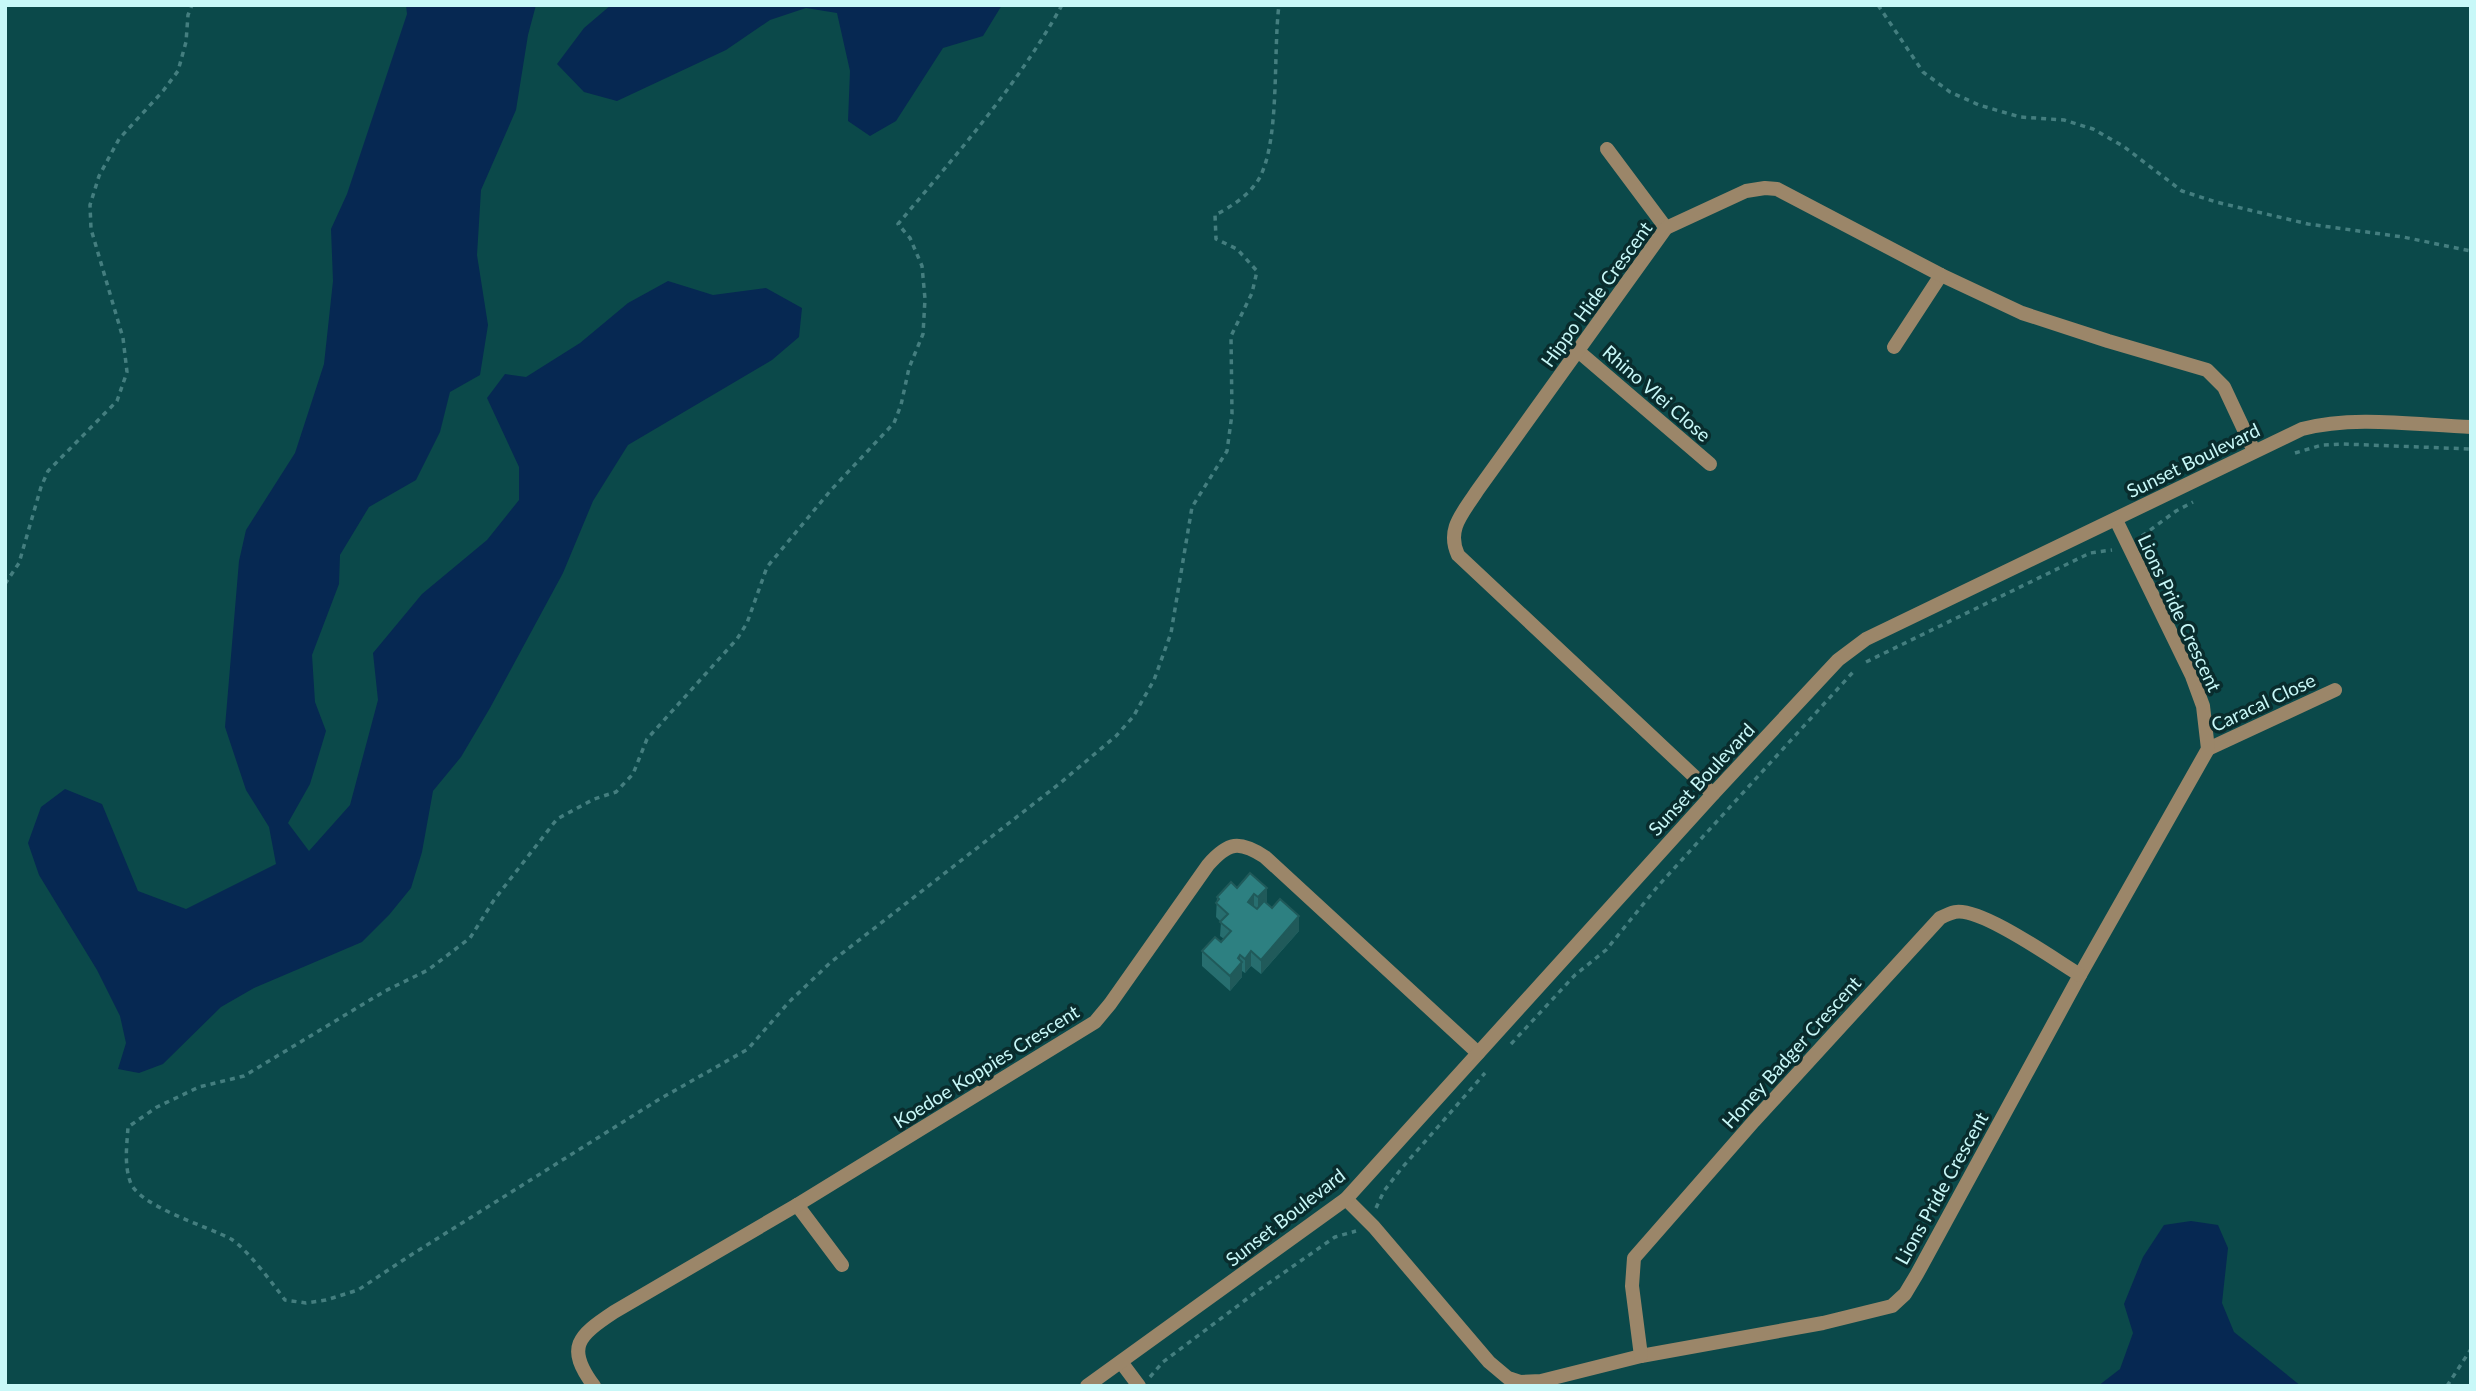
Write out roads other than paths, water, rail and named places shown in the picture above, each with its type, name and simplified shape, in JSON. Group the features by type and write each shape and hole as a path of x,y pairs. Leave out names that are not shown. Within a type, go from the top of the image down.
{"street":[{"path":"1607,149 1666,228"},
{"name":"Hippo Hide Crescent","path":"1713,794 1458,555 1452,543 1453,531 1477,491 1666,228 1746,191 1777,189 1941,275 2022,313 2207,370 2224,387 2254,451"},
{"path":"1894,347 1941,275"},
{"name":"Rhino Vlei Close","path":"1578,351 1710,464"},
{"name":"Sunset Boulevard","path":"1087,1386 1346,1199 1713,794 1838,660 1866,639 2302,429 2326,423 2471,427"},
{"name":"Lions Pride Crescent","path":"1346,1199 1370,1223 1489,1362 1508,1378 1520,1382 1541,1381 1641,1356 1823,1323 1892,1306 1905,1294 1917,1274 2080,975 2208,749 2203,706 2192,676 2116,520"},
{"name":"Caracal Close","path":"2208,749 2335,690"},
{"name":"Koedoe Koppies Crescent","path":"594,1386 582,1369 578,1350 589,1329 1094,1022 1110,1004 1208,865 1219,853 1234,845 1247,845 1265,857 1478,1053"},
{"name":"Honey Badger Crescent","path":"1641,1356 1632,1286 1634,1258 1754,1121 1940,918 1956,911 1976,916 2006,929 2080,975"},
{"path":"797,1205 842,1265"},
{"path":"1121,1362 1143,1383"}],"water":[{"path":"406,5 536,5 528,35 516,110 481,190 477,255 488,325 480,375 450,392 440,432 416,480 369,507 340,555 339,584 312,655 315,702 326,731 310,784 288,823 309,851 350,805 378,700 373,653 422,594 487,540 519,500 519,467 487,398 505,374 526,377 580,343 628,303 668,281 713,295 766,288 802,308 799,337 772,360 628,445 593,501 563,573 490,708 461,757 433,791 422,852 411,888 389,915 362,942 254,988 221,1007 163,1064 139,1073 118,1069 126,1043 120,1016 97,970 39,875 28,843 41,807 65,789 102,804 138,891 186,909 276,864 269,827 246,790 225,727 239,561 246,530 295,453 324,364 333,281 331,229 347,194 407,14"},
{"path":"611,5 1002,5 983,36 943,48 896,121 870,136 848,121 850,71 837,13 806,8 770,20 726,50 617,101 584,92 557,64 584,28"},
{"path":"2191,1221 2218,1225 2228,1248 2222,1303 2234,1332 2301,1386 2098,1386 2120,1369 2133,1333 2124,1304 2143,1257 2164,1225"}]}
